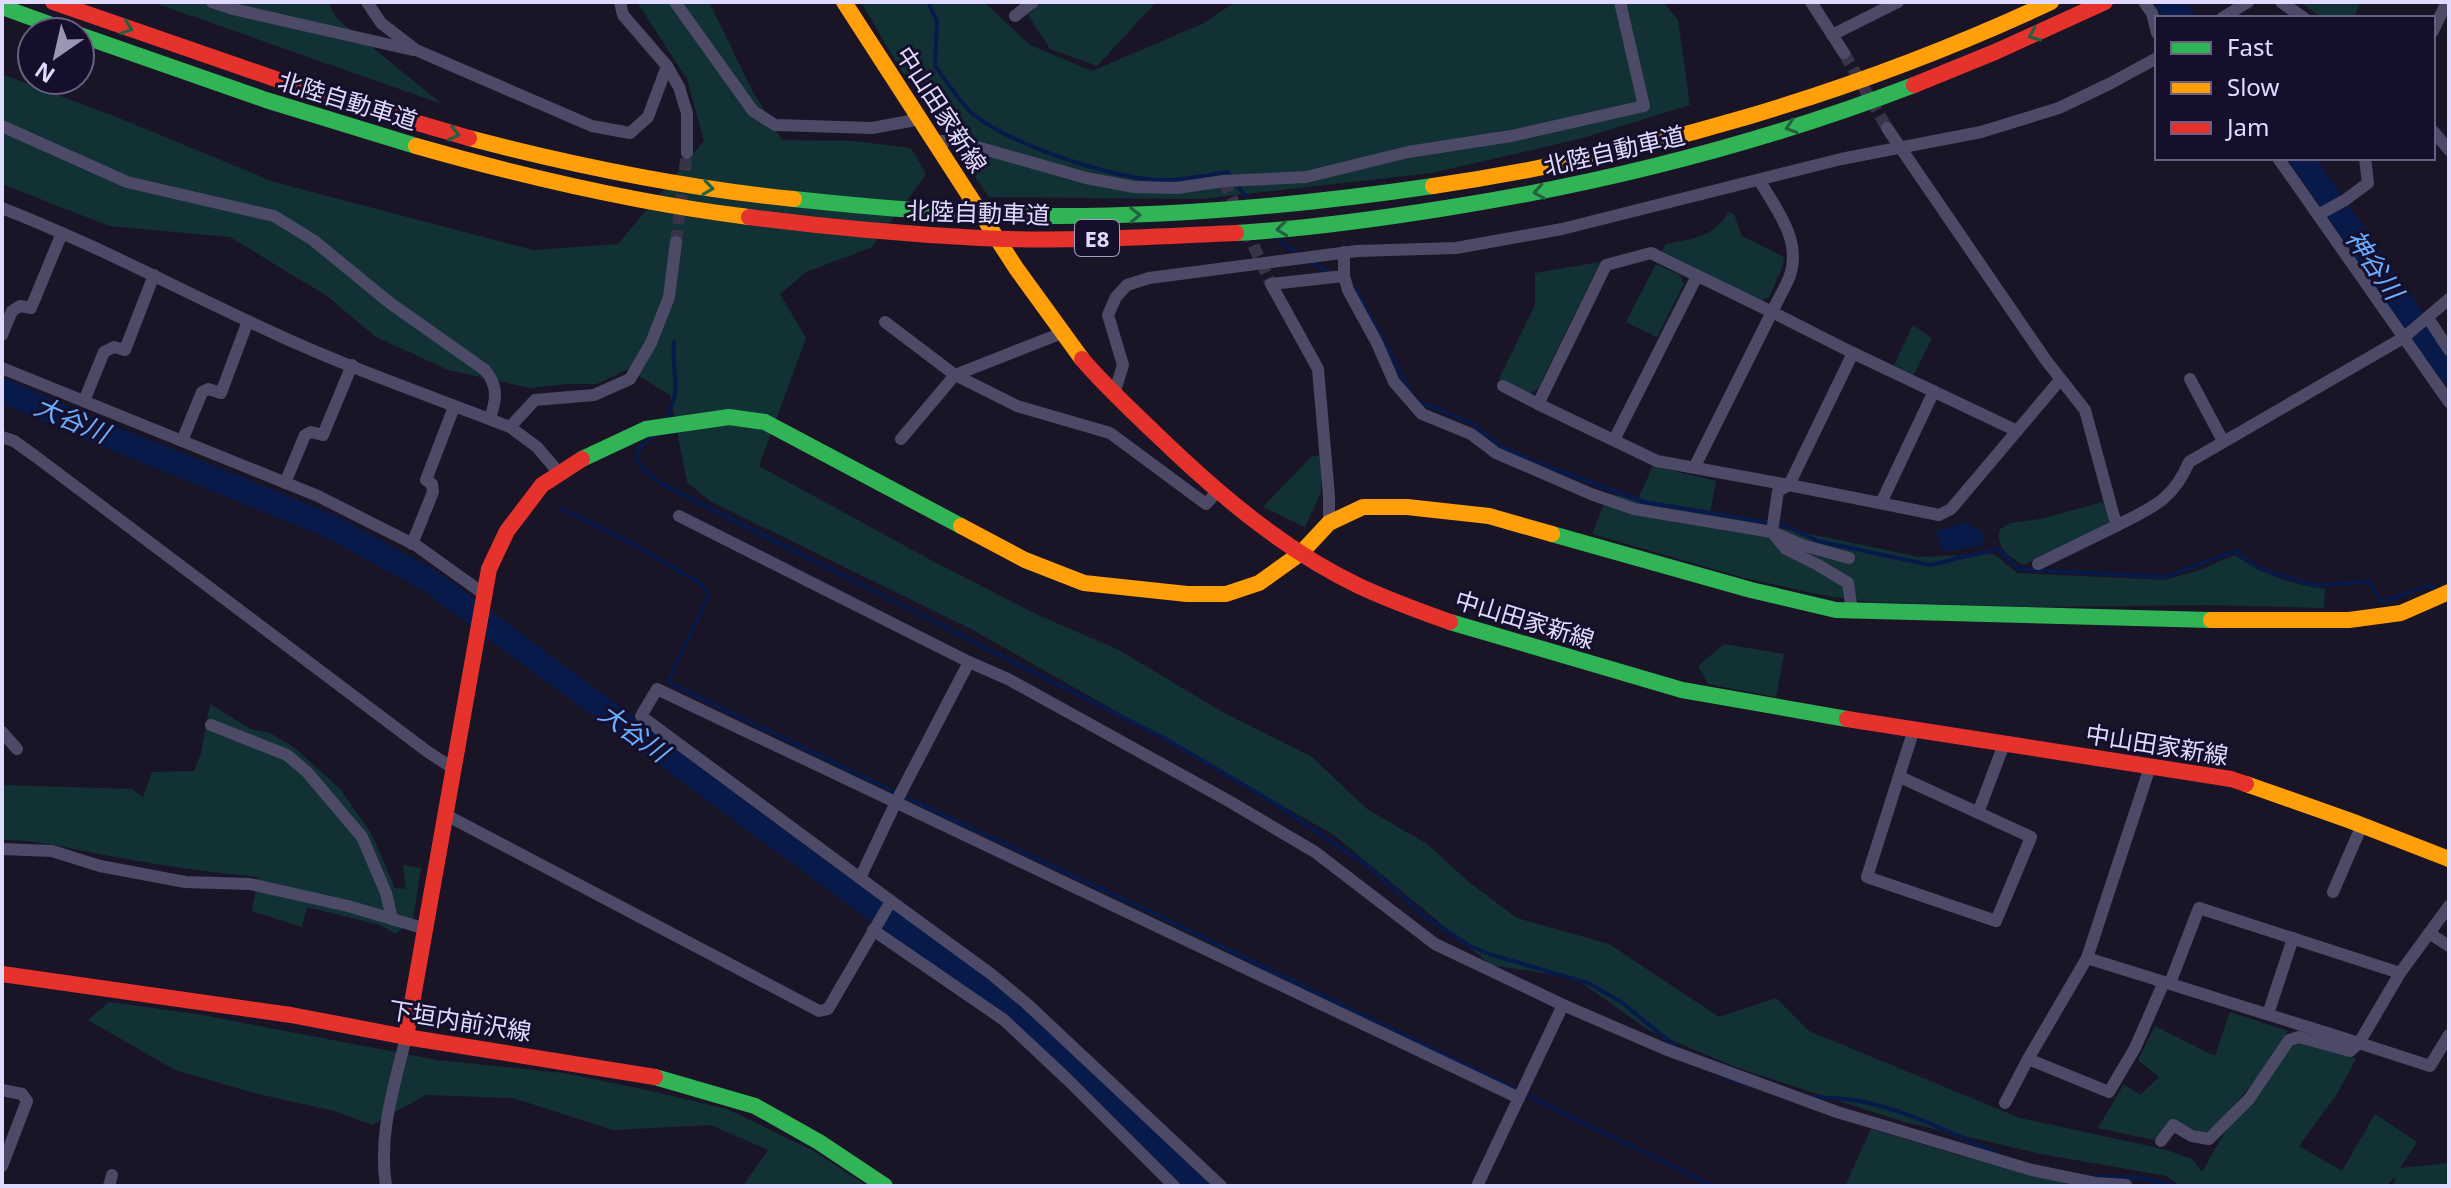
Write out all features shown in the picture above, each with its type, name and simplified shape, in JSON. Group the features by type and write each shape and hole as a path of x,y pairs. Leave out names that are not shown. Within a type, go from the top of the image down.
{"main road":[{"name":"北陸自動車道","path":"53,2 206,56 404,120 598,169 691,185 874,209 1065,216 1265,209 1454,185 1552,167 1651,144 1846,85 1936,52 2051,2"},
{"name":"中山田家新線","path":"844,2 1016,268 1083,361 1114,394 1243,512 1301,553 1357,585 1404,606 1532,648 1682,690 2231,779 2449,859"},
{"name":"北陸自動車道","path":"96,41 395,141 492,168 601,192 689,208 874,232 973,238 1127,238 1256,232 1352,223 1558,189 1656,167 1859,104 1949,71 2105,2"},
{"path":"2,7 27,16"},
{"path":"406,1037 489,569 507,531 542,485 594,452 646,429 729,417 765,422 1025,560 1084,583 1187,594 1226,594 1259,583 1301,553 1329,523 1363,507 1407,507 1489,516 1751,590 1836,610 2163,620 2349,620 2401,613 2449,592"},
{"name":"下垣内前沢線","path":"2,974 291,1015 406,1037 631,1072 755,1106 791,1125 885,1186"}],"street":[{"path":"212,2 416,50 592,126 630,133 648,117 667,66"},
{"path":"367,2 381,23 416,50"},
{"path":"620,2 623,15 667,66 679,87 687,113 687,153"},
{"path":"675,2 753,111 775,125 872,128 921,119"},
{"path":"1015,16 1033,2"},
{"path":"935,141 956,141 1086,178 1134,187 1177,188 1224,181 1306,177 1408,152 1511,136 1644,106 1620,2"},
{"path":"1811,2 1844,53"},
{"path":"1832,35 1898,2"},
{"path":"2144,2 2152,13 2155,25"},
{"path":"2225,16 2248,2"},
{"path":"2281,2 2301,16"},
{"path":"2435,27 2447,2"},
{"path":"1114,394 1123,365 1108,315 1116,297 1127,285 1163,276 1344,252 1456,248 1547,232 1898,147 1981,132 2059,108 2155,59"},
{"path":"2,126 127,182 274,216 313,240 390,303 485,370 493,380 497,397 490,419"},
{"path":"1887,128 2060,380 2085,410 2118,525"},
{"path":"2435,133 2449,150"},
{"path":"2279,160 2449,402"},
{"path":"2318,215 2368,183 2365,160"},
{"path":"1694,468 1790,276 1793,254 1790,234 1759,180"},
{"path":"2,208 154,275 248,321 454,407 510,427 537,447 560,474"},
{"path":"2,335 12,311 20,306 31,308 62,233"},
{"path":"510,427 535,400 594,395 630,379 651,343 669,297 676,242"},
{"path":"1344,252 1344,276 1348,290 1394,382 1422,414 1471,434 1496,453 1634,509 1772,532 1802,545 1849,558"},
{"path":"1538,404 1606,265 1651,253 2017,431"},
{"path":"84,401 104,352 114,347 125,350 154,275"},
{"path":"1329,523 1318,369 1271,284 1344,276"},
{"path":"1614,440 1697,276"},
{"path":"2038,564 2152,508 2176,488 2189,462 2403,338 2449,299"},
{"path":"2428,318 2449,350"},
{"path":"182,441 202,392 208,389 221,393 248,321"},
{"path":"885,322 955,375 1017,406 1110,433 1206,504 1218,491"},
{"path":"901,439 955,375 1062,333"},
{"path":"1852,611 1848,583 1786,549 1772,532 1778,491 1789,485 1853,353"},
{"path":"285,483 305,435 311,432 323,435 352,365"},
{"path":"2,368 318,496 412,544 484,594"},
{"path":"2190,379 2223,441"},
{"path":"1503,386 1657,461 1939,515 1951,509 2060,380"},
{"path":"1881,503 1934,391"},
{"path":"412,544 433,492 432,484 426,480 454,407"},
{"path":"2,437 14,441 35,456 454,769"},
{"path":"679,516 1008,679 1227,800 1315,852 1435,944 1563,1005 1665,1049 1837,1112 2032,1170 2095,1183 2139,1186"},
{"path":"860,878 969,662"},
{"path":"1221,1186 991,974 641,716 657,689 1519,1098"},
{"path":"211,725 287,755 307,772 362,837 386,893 392,919"},
{"path":"1900,777 2031,837 1996,921 1867,877 1914,729"},
{"path":"2,732 17,749"},
{"path":"1978,813 2004,744"},
{"path":"2005,1103 2087,958 2150,767"},
{"path":"446,815 819,1011 828,1009 891,901"},
{"path":"2333,892 2362,825"},
{"path":"2,849 52,851 100,866 185,882 250,884 348,906 426,929"},
{"path":"2161,1141 2173,1125 2192,1136 2209,1139 2249,1099 2289,1040 2299,1037 2350,1051 2359,1043 2400,973 2449,906"},
{"path":"2028,1059 2109,1092 2135,1048 2199,908 2400,973"},
{"path":"873,930 1004,1020 1067,1079 1168,1184"},
{"path":"2429,933 2449,946"},
{"path":"2268,1014 2293,938"},
{"path":"2087,958 2430,1066 2449,1035"},
{"path":"1477,1186 1563,1005"},
{"path":"386,1186 382,1159 385,1132 406,1037"},
{"path":"2,1090 22,1094 27,1101 3,1168"}],"green space":[{"path":"152,2 328,2 336,18 442,104"},
{"path":"637,2 709,2 753,92 782,140 854,141 911,148 926,174 872,247 806,272 780,294 806,338 759,466 938,564 1040,616 1119,650 1219,710 1311,756 1367,809 1427,844 1470,883 1517,918 1609,944 1719,1017 1776,998 1809,1031 2020,1118 2167,1150 2192,1159 2202,1172 2229,1125 2291,1047 2299,1042 2356,1059 2337,1094 2299,1146 2342,1171 2375,1114 2417,1142 2400,1168 2449,1163 2449,1186 2394,1186 2395,1176 2387,1186 2180,1186 2167,1176 2041,1154 1904,1122 1735,1067 1650,1031 1575,978 1491,965 1334,835 973,630 710,501 687,482 670,395 628,369 597,384 530,388 448,370 376,337 327,296 230,237 109,226 2,184 2,74 16,79 16,96 61,96 274,182 533,250 618,244 704,141 687,79"},
{"path":"861,2 984,2 1030,45 1092,71 1204,23 1235,2 1663,2 1678,20 1690,105 1579,139 1432,173 1201,199 989,197 899,67"},
{"path":"1042,2 1156,2 1097,66 1050,49 1028,15"},
{"path":"2300,2 2360,2 2355,16 2319,16"},
{"path":"1728,212 1734,214 1742,236 1784,257 1769,297 1760,301 1662,251 1666,244 1710,232"},
{"path":"1600,262 1538,389 1529,394 1499,379 1535,305 1535,273"},
{"path":"1656,264 1680,275 1684,284 1657,337 1626,322"},
{"path":"1913,325 1932,338 1914,375 1894,365"},
{"path":"1312,456 1321,456 1321,492 1305,527 1263,507"},
{"path":"1653,466 1716,481 1710,513 1919,557 1994,554 2017,573 2165,580 2235,555 2278,578 2325,589 2324,608 2207,605 2041,607 1870,602 1821,595 1741,577 1592,534 1608,494 1638,499"},
{"path":"2103,502 2110,525 2023,565 2001,546 2000,529 2010,523 2040,519"},
{"path":"1724,644 1784,654 1776,697 1708,684 1698,666"},
{"path":"210,704 250,729 270,733 295,748 341,790 371,833 395,888 406,889 403,865 421,868 413,919 396,934 380,925 307,907 302,927 252,911 258,877 159,864 39,842 2,840 2,785 132,789 143,797 152,772 194,771 201,753"},
{"path":"109,1002 197,1014 437,1060 563,1073 727,1109 814,1151 867,1186 743,1186 768,1150 711,1125 613,1130 513,1098 426,1095 372,1125 334,1111 254,1093 175,1070 88,1020"},
{"path":"2230,1012 2288,1031 2260,1072 2218,1123 2205,1134 2170,1119 2154,1140 2098,1128 2124,1084 2140,1095 2159,1077 2138,1060 2155,1026 2215,1056"},
{"path":"1871,1129 2066,1183 2065,1186 1845,1186"}],"water":[{"path":"1967,522 1982,532 1983,545 1943,552 1936,531"}],"waterway":[{"path":"928,2 937,21 935,66 967,108 996,129 1068,160 1145,179 1165,180 1227,172 1231,177"},
{"name":"神谷川","path":"2167,2 2181,16"},
{"name":"神谷川","path":"2302,160 2449,371"},
{"path":"1236,184 1248,199"},
{"path":"1278,238 1299,254"},
{"path":"1310,261 1330,273"},
{"path":"1351,287 1356,290 1415,400 1471,423 1500,446 1525,458 1644,502 1784,525 1818,541 1930,565 1997,549 2019,569 2165,577 2235,551 2258,568 2317,586 2369,581 2381,602 2428,586 2438,590"},
{"path":"664,420 674,400 674,342"},
{"name":"大谷川","path":"2,390 332,527 430,581 966,977 1039,1037 1196,1186"},
{"path":"655,434 640,447 637,458 642,468 660,483 1166,739 1271,801 1368,866 1423,915 1470,946 1588,983 1621,1002 1679,1049"},
{"path":"560,508 632,543 701,584 707,592 668,682 1149,911 1713,1186"},
{"path":"1720,1075 1746,1085"},
{"path":"1809,1097 1853,1100 1895,1110 1998,1154"},
{"path":"2091,1177 2145,1178 2173,1186"}],"tunnel":[{"path":"1844,53 1887,128"},
{"path":"676,242 687,153"},
{"path":"1224,181 1238,212"},
{"path":"1246,229 1271,284"}],"traffic: fast":[{"path":"2,7 27,16"},
{"path":"96,41 266,100 416,146"},
{"path":"1236,233 1394,216 1565,186 1741,143 1914,85"},
{"path":"794,199 950,213 1092,216 1239,208 1433,186"},
{"path":"582,459 646,429 729,417 765,422 961,526"},
{"path":"1552,534 1751,590 1836,610 2211,620"},
{"path":"1450,622 1682,690 1847,719"},
{"path":"655,1077 755,1106 819,1142 885,1186"}],"traffic: slow":[{"path":"844,2 1016,268 1082,359"},
{"path":"1433,186 1592,157 1748,116 1902,65 2051,2"},
{"path":"469,138 630,175 794,199"},
{"path":"416,146 581,188 749,217"},
{"path":"961,526 1025,560 1084,583 1187,594 1226,594 1259,583 1301,553 1329,523 1363,507 1407,507 1489,516 1552,534"},
{"path":"2211,620 2349,620 2401,613 2449,592"},
{"path":"2246,784 2449,859"}],"traffic: jam":[{"path":"53,2 322,95 469,138"},
{"path":"1914,85 2105,2"},
{"path":"749,217 893,232 1012,239 1236,233"},
{"path":"1082,359 1178,455 1226,498 1277,537 1359,586 1450,622"},
{"path":"406,1037 489,569 507,531 542,485 582,459"},
{"path":"1847,719 2231,779 2246,784"},
{"path":"2,974 291,1015 655,1077"}]}
